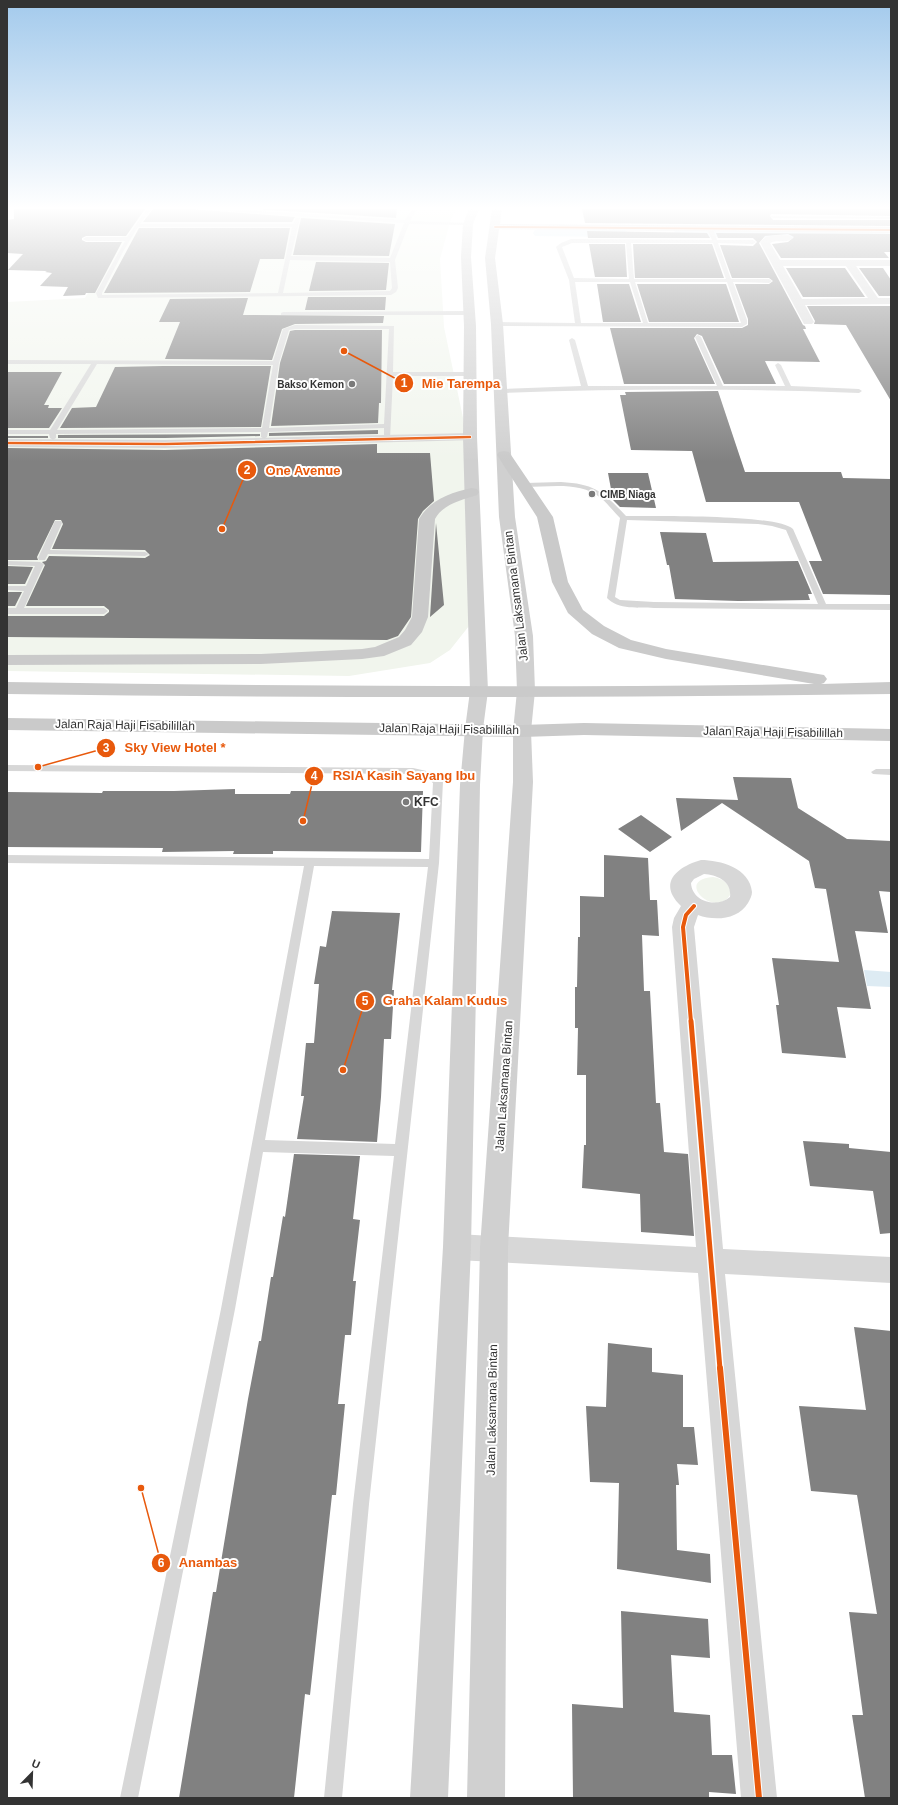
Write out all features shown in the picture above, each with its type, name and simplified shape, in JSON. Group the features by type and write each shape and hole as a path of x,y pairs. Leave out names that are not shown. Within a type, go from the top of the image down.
{"main road":[{"name":"Jalan Laksamana Bintan","path":"429,1798 457,1247 470,785 474,729 479,691 470,437 469,313 472,293"},
{"name":"Jalan Laksamana Bintan","path":"486,1798 494,1248 523,782 522,731 526,691 524,636 507,517 498,324 489,293"},
{"path":"504,455 545,517 560,582 576,613 598,630 625,644 666,654 883,688"},
{"path":"7,660 261,658 362,654 384,650 405,641 413,632 420,617 427,519 430,512 449,499 472,492"},
{"path":"7,688 285,692 633,692 883,688"},
{"name":"Jalan Raja Haji Fisabilillah","path":"7,724 474,729 522,731 584,729 891,735"}],"street":[{"path":"794,293 808,322"},
{"path":"870,293 875,301"},
{"path":"799,302 891,301"},
{"path":"7,443 53,438 166,444 265,436 387,432 470,437"},
{"path":"694,906 686,915 683,927 710,1260 758,1798"},
{"path":"457,1247 891,1270"}],"lane":[{"path":"99,293 100,297 280,296 382,293"},
{"path":"574,293 578,324"},
{"path":"636,293 646,325"},
{"path":"498,324 740,326 744,324 744,320 734,293"},
{"path":"283,314 469,313"},
{"path":"265,436 276,363 285,331 288,328 392,327 387,432"},
{"path":"698,337 721,388"},
{"path":"572,340 585,388"},
{"path":"7,362 276,363"},
{"path":"7,432 53,438 95,363"},
{"path":"778,365 789,388"},
{"path":"390,374 470,374"},
{"path":"500,391 585,388 789,388 858,391"},
{"path":"524,485 578,486 593,490 602,496 624,518 753,521 780,525 789,529 823,606"},
{"path":"624,518 611,598 617,602 654,605 891,607"},
{"path":"19,611 58,523"},
{"path":"45,552 145,554"},
{"path":"7,563 40,564"},
{"path":"7,588 28,589"},
{"path":"7,611 104,611"},
{"path":"7,768 421,772 435,778 439,785 434,863 361,1504 333,1798"},
{"path":"876,772 891,772"},
{"path":"7,859 434,863"},
{"path":"129,1798 228,1309 310,861"},
{"path":"258,1146 401,1150"}],"shaded area":[{"path":"88,293 442,293 444,327 467,437 484,607 450,650 430,663 349,676 7,671 7,302 85,298"},
{"path":"713,877 723,880 731,893 725,900 717,903 702,897 697,891 697,885 701,880"},
{"path":"864,970 891,972 891,987 867,986"}],"building":[{"path":"65,293 86,293 85,295 63,296"},
{"path":"598,293 632,293 641,322 603,322"},
{"path":"640,293 729,293 739,322 649,322"},
{"path":"738,293 786,293 803,325 805,326 806,329 803,329 820,362 765,361 776,384 724,384 702,336 697,334 694,338 715,384 624,384 610,328 742,328 748,325 748,319"},
{"path":"801,293 862,293 865,297 803,297"},
{"path":"877,293 891,293 891,296 879,296"},
{"path":"308,297 386,297 385,310 305,310"},
{"path":"248,298 243,315 384,316 383,323 295,324 282,329 272,360 165,359 180,322 159,322 170,299"},
{"path":"807,306 891,306 891,401 846,325 814,324 815,321"},
{"path":"382,330 381,403 379,403 378,423 271,426 280,363 290,331"},
{"path":"271,366 261,427 60,428 72,408 96,407 115,367"},
{"path":"7,372 62,372 44,405 49,405 48,408 62,408 49,428 7,428"},
{"path":"718,391 745,472 841,472 843,478 891,479 891,595 823,594 809,561 822,561 799,502 706,502 692,451 631,450 620,395 626,395 625,392"},
{"path":"378,430 378,434 269,436 269,433"},
{"path":"260,434 260,436 165,438 58,438 58,435"},
{"path":"7,436 48,436 48,438 7,438"},
{"path":"377,444 377,453 430,453 434,501 423,511 418,519 411,617 398,636 387,640 7,637 7,616 104,616 109,612 109,610 104,606 26,606 45,565 42,562 46,561 49,556 145,558 150,555 145,550 52,549 63,524 61,520 55,520 37,557 38,560 7,560 7,448 165,450"},
{"path":"608,473 648,473 656,508 620,507 613,500"},
{"path":"436,523 444,605 430,617"},
{"path":"660,532 706,533 713,562 798,561 812,594 808,594 810,600 738,601 675,599 669,565 667,565"},
{"path":"7,566 33,567 25,584 7,584"},
{"path":"7,592 22,592 15,606 7,606"},
{"path":"733,777 791,778 798,808 847,839 891,841 891,892 879,891 888,933 855,931 871,1009 837,1007 846,1058 782,1053 776,1005 779,1005 772,958 839,962 826,889 815,888 809,861 722,803 681,831 676,798 738,800"},
{"path":"235,789 235,794 290,794 291,791 423,791 421,852 273,851 273,854 233,854 234,851 162,852 163,848 7,847 7,792 102,793 103,791"},
{"path":"641,815 672,837 650,852 618,829"},
{"path":"604,855 648,858 650,900 657,900 659,936 642,935 644,991 650,991 656,1103 660,1103 664,1152 688,1154 694,1236 641,1232 640,1194 582,1188 584,1145 586,1145 586,1075 577,1075 578,1028 575,1028 575,987 577,987 578,937 580,937 580,896 604,897"},
{"path":"332,911 400,913 392,990 394,990 391,1039 384,1039 377,1142 297,1139 304,1096 301,1096 306,1043 314,1043 319,984 314,984 320,946 326,947"},
{"path":"803,1141 849,1144 849,1148 891,1152 891,1233 880,1234 873,1191 810,1186"},
{"path":"294,1154 360,1156 353,1219 360,1220 353,1281 356,1281 351,1335 345,1335 338,1404 345,1404 336,1495 332,1495 310,1695 305,1694 294,1798 179,1798 213,1592 216,1592 248,1399 259,1341 261,1341 271,1277 273,1277 283,1216 285,1217"},
{"path":"854,1327 891,1331 891,1798 865,1798 852,1715 863,1715 849,1612 877,1614 857,1495 811,1491 799,1406 866,1410"},
{"path":"608,1343 652,1348 652,1372 683,1375 683,1427 694,1427 698,1465 677,1464 679,1485 676,1485 677,1550 710,1554 711,1583 617,1569 619,1483 590,1482 586,1406 606,1407"},
{"path":"621,1611 708,1619 710,1658 671,1655 674,1712 710,1715 712,1755 732,1755 736,1794 709,1792 709,1798 573,1798 572,1704 623,1708"}],"cycle path":[{"path":"7,443 165,444 470,437"},
{"path":"694,906 686,915 683,927 710,1260 759,1798"}],"place":[{"name":"Mie Tarempa","path":"344,351"},
{"name":"Bakso Kemon","path":"352,384"},
{"name":"CIMB Niaga","path":"592,494"},
{"name":"One Avenue","path":"222,529"},
{"name":"Sky View Hotel *","path":"38,767"},
{"name":"KFC","path":"406,802"},
{"name":"RSIA Kasih Sayang Ibu","path":"303,821"},
{"name":"Graha Kalam Kudus","path":"343,1070"},
{"name":"Anambas","path":"141,1488"}]}
